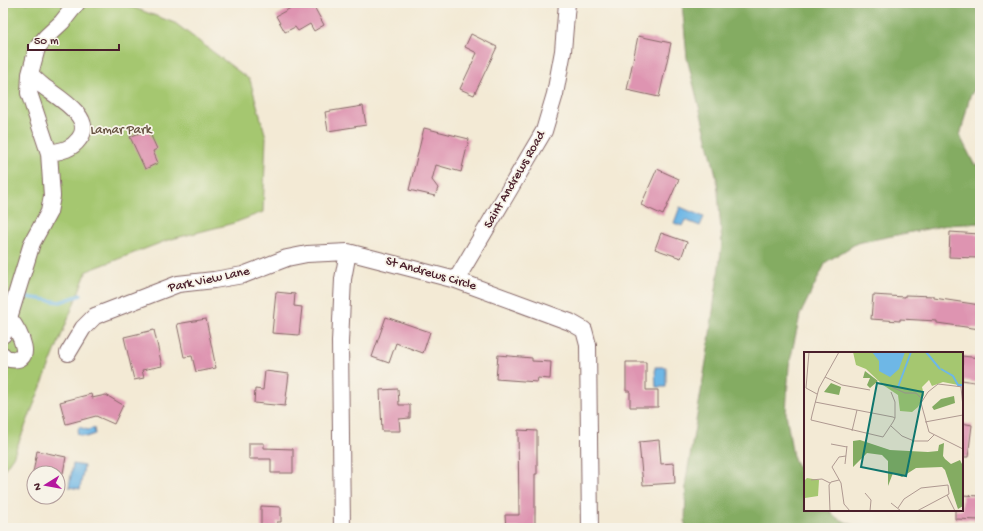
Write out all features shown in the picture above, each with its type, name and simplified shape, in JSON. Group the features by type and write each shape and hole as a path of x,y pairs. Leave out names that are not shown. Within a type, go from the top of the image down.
{"street":[{"path":"3,335 32,243 49,212 52,196 49,153 29,93 30,74 37,48 62,22 77,3"},
{"name":"Saint Andrews Road","path":"456,280 544,131 563,51 567,3"},
{"path":"30,74 73,109 82,120 84,128 76,143 67,150 49,153"},
{"path":"342,528 340,342 343,278 348,252"},
{"name":"St Andrews Circle","path":"348,252 456,280 570,322 584,330 588,345 590,528"},
{"name":"Park View Lane","path":"68,353 83,328 95,316 178,284 243,275 287,258 307,254 348,252"},
{"path":"3,355 5,358 16,360 24,353 24,347 17,328 9,318"}],"green space":[{"name":"Lamar Park","path":"3,3 67,3 74,7 121,3 175,23 250,80 266,137 263,212 234,223 168,240 87,271 13,457 3,471"},
{"path":"682,3 972,3 980,14 980,82 970,96 960,136 974,164 980,165 980,223 947,225 857,243 826,262 800,315 789,366 786,413 793,457 804,478 804,511 830,511 837,518 859,528 685,528 686,480 707,356 722,244 717,179 687,58"}],"water":[{"path":"680,207 704,217 700,226 685,220 682,226 674,223"},
{"path":"655,367 666,367 666,387 656,387"},
{"path":"79,427 88,430 94,428 95,434 86,437 77,434"},
{"path":"73,464 84,466 80,489 69,487"}],"building":[{"path":"300,3 312,3 324,25 314,31 310,24 298,31 295,27 285,32 276,16"},
{"path":"471,34 497,47 474,95 460,89 477,53 465,47"},
{"path":"638,36 671,43 659,97 627,90"},
{"path":"363,106 366,125 328,131 325,112"},
{"path":"424,128 469,139 461,172 436,165 432,180 438,188 435,196 409,190"},
{"path":"148,129 157,149 153,151 158,163 145,169 130,137"},
{"path":"657,169 679,179 663,215 641,205"},
{"path":"950,232 979,234 978,258 949,257"},
{"path":"661,233 687,242 681,258 655,249"},
{"path":"276,292 295,294 294,306 302,307 299,335 272,333"},
{"path":"873,295 905,297 905,295 934,296 934,298 980,305 980,329 937,323 937,321 871,319"},
{"path":"386,317 430,332 423,353 396,343 389,363 372,357"},
{"path":"206,319 216,368 196,372 192,356 184,357 177,324"},
{"path":"154,330 162,366 142,370 144,378 134,380 124,337"},
{"path":"498,355 532,358 532,361 551,362 550,379 538,378 537,382 496,379"},
{"path":"963,356 980,358 980,383 963,380"},
{"path":"626,362 646,362 646,390 658,390 658,407 630,407 630,391 626,391"},
{"path":"265,371 289,374 285,406 254,403 255,389 263,390"},
{"path":"398,389 399,405 410,405 410,418 399,419 400,431 382,431 380,390"},
{"path":"91,394 92,398 106,395 123,405 114,424 96,416 66,424 60,402"},
{"path":"963,423 972,425 968,457 963,457"},
{"path":"518,430 537,431 535,528 506,528 505,515 519,515"},
{"path":"659,440 661,464 674,463 675,483 643,485 639,442"},
{"path":"249,443 264,443 264,448 293,449 293,473 271,473 271,459 249,459"},
{"path":"37,451 66,457 64,465 34,465"},
{"path":"963,495 980,496 980,520 955,519 955,511 963,511"},
{"path":"261,506 281,507 281,522 277,522 277,528 261,528"}],"waterway":[{"path":"27,297 60,302 81,295"}]}
